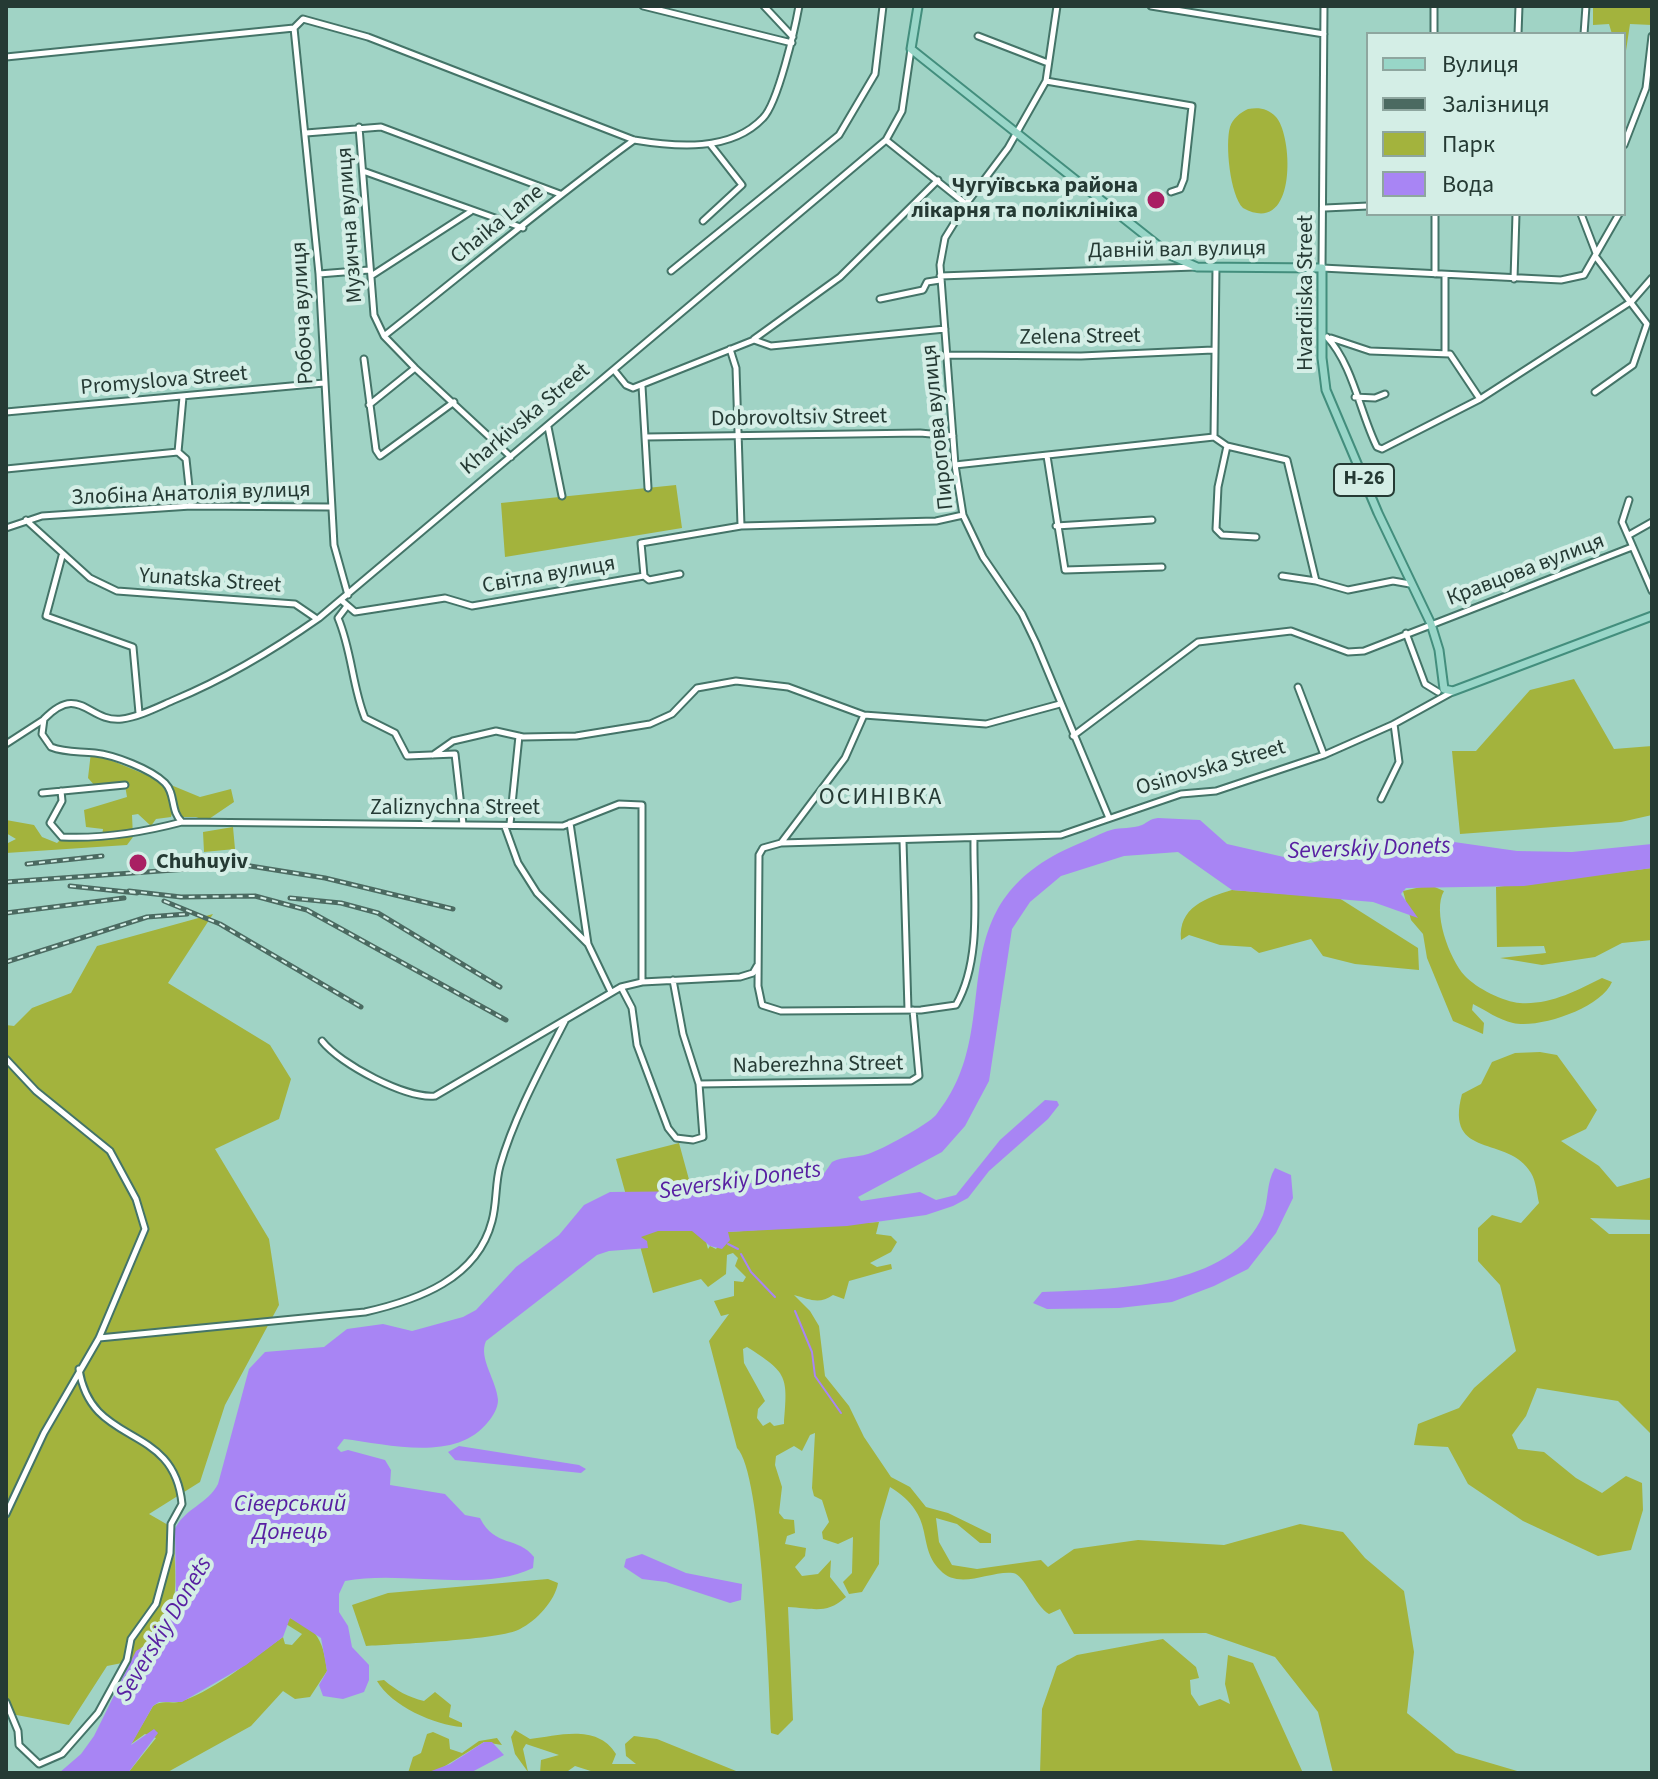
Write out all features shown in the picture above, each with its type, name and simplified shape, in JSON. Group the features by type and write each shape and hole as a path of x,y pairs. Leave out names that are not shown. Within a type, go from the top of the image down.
{"main road":[{"name":"Kharkivska Street","path":"911,49 918,6"},
{"path":"911,49 1170,255 1197,267"},
{"name":"Давній вал вулиця","path":"1197,267 1322,268"},
{"name":"Hvardiiska Street","path":"1322,268 1326,390 1410,584 1431,624 1441,661 1440,687"},
{"name":"Osinovska Street","path":"1453,691 1652,616"},
{"path":"1440,687 1453,691"}],"street":[{"path":"643,6 792,40"},
{"path":"764,6 792,40"},
{"path":"6,57 294,28 303,19 314,20 368,37 634,140 673,147 710,144 733,136 764,117 792,40 799,6"},
{"path":"671,271 839,135 875,74 883,6"},
{"path":"1057,6 1046,81 1192,106 1184,179 1180,189 1171,192"},
{"path":"1151,6 1324,34"},
{"name":"Hvardiiska Street","path":"1322,268 1325,208 1324,6"},
{"path":"1434,6 1434,32"},
{"path":"1518,32 1519,6"},
{"path":"1584,32 1586,6"},
{"name":"Робоча вулиця","path":"294,28 319,274 330,507 334,545 348,595"},
{"path":"978,36 1048,63"},
{"path":"1626,141 1649,89 1652,36"},
{"name":"Kharkivska Street","path":"6,744 59,707 72,703 115,719 139,713 232,675 317,619 886,140 902,111 911,49"},
{"name":"Пирогова вулиця","path":"1046,81 1017,134 945,238 940,278 955,465 963,515 983,557 1022,614 1109,818"},
{"name":"Музична вулиця","path":"359,127 374,315 384,336 511,457"},
{"path":"306,133 381,127 561,194"},
{"name":"Chaika Lane","path":"384,336 523,228 561,194 634,140"},
{"path":"886,140 966,204"},
{"path":"703,221 742,185 710,144"},
{"path":"363,171 470,212 523,228"},
{"path":"614,370 626,385 642,386 754,340 840,277 938,180"},
{"path":"1325,208 1366,206"},
{"path":"319,274 370,273 470,212"},
{"path":"1435,216 1435,274"},
{"path":"1514,279 1516,216"},
{"path":"1582,216 1596,256 1647,324 1633,365 1595,392"},
{"path":"1596,256 1618,216"},
{"name":"Давній вал вулиця","path":"1322,268 1561,280 1584,275 1596,256"},
{"name":"Давній вал вулиця","path":"880,299 923,290 927,282 940,278 1197,267"},
{"path":"1214,437 1216,267"},
{"path":"1445,275 1445,352"},
{"path":"1325,336 1338,350 1377,447 1397,443 1480,399 1632,301 1652,278"},
{"path":"754,340 771,346 945,329"},
{"path":"1325,336 1370,351 1445,352 1456,360 1480,399"},
{"path":"730,349 736,368 741,526"},
{"name":"Zelena Street","path":"947,355 1081,356 1213,350"},
{"path":"364,359 369,405 380,456 454,402"},
{"path":"369,405 415,368"},
{"name":"Promyslova Street","path":"6,412 324,383"},
{"path":"642,386 648,488"},
{"path":"1355,397 1375,398 1385,394"},
{"path":"178,452 183,397"},
{"path":"548,427 562,496"},
{"name":"Dobrovoltsiv Street","path":"646,437 920,433 953,436"},
{"path":"955,465 1214,437 1227,446 1288,462 1316,581"},
{"path":"1227,446 1218,487 1216,529 1222,535 1256,537"},
{"path":"6,469 178,452 186,459 191,506"},
{"path":"1047,456 1063,565 1069,572 1162,567"},
{"path":"1629,500 1622,520 1652,591"},
{"name":"Злобіна Анатолія вулиця","path":"6,528 25,519 191,506 330,507"},
{"name":"Світла вулиця","path":"347,606 355,612 445,598 472,606 644,576 641,543 741,526 936,521 963,515"},
{"name":"Yunatska Street","path":"25,519 62,556 90,578 117,591 295,604 317,619"},
{"path":"1056,526 1152,520"},
{"path":"1629,535 1652,522"},
{"name":"Кравцова вулиця","path":"1073,736 1198,642 1291,631 1356,653 1632,547"},
{"path":"62,556 46,616 133,647 139,713"},
{"path":"644,576 649,580 680,574"},
{"path":"1282,576 1348,590 1393,581 1410,584"},
{"path":"341,600 347,606 338,618 355,669 359,703 365,718 395,733 407,756 455,754 463,824"},
{"path":"1406,633 1425,684 1440,687 1428,707"},
{"path":"433,755 453,741 496,731 519,736 576,736 650,724 672,714 697,688 736,681 788,687 864,715 986,724 1060,704"},
{"path":"1298,687 1324,755"},
{"name":"Osinovska Street","path":"758,964 759,855 763,848 781,843 1061,835 1181,794 1216,791 1324,755 1394,724 1453,691"},
{"path":"781,843 845,758 864,715"},
{"path":"44,719 42,734 51,747 71,753 101,754 159,778 169,788 174,813 182,822"},
{"path":"1381,799 1399,762 1394,724"},
{"path":"519,736 507,825 518,863 537,893 588,944"},
{"path":"42,793 125,785"},
{"name":"Zaliznychna Street","path":"61,791 62,801 50,823 62,837 146,831 182,822 529,827 570,823 619,804 643,807 642,982"},
{"path":"570,823 588,944 611,992"},
{"path":"758,964 762,1005 772,1010 910,1010 956,1005 964,991 972,950 974,838"},
{"name":"Naberezhna Street","path":"699,1084 911,1081 919,1076 910,1010 903,841"},
{"path":"322,1041 330,1051 393,1086 423,1097 447,1092 621,987 642,982 747,976 758,964"},
{"path":"747,976 758,986"},
{"path":"621,987 632,1008 637,1045 656,1104 676,1138 693,1140 703,1137 699,1084 683,1034 673,980"},
{"path":"99,1338 262,1325 365,1312 399,1303 456,1276 469,1266 486,1238 505,1152 565,1021"},
{"path":"6,1059 36,1091 110,1151 136,1199 144,1237 99,1338 79,1369 6,1514"},
{"path":"6,1702 18,1731 19,1745 39,1764 62,1754 98,1713 127,1660 131,1639 156,1604 170,1553 171,1524 182,1504 168,1460 159,1450 111,1426 100,1415 86,1394 79,1369"}],"green space":[{"path":"1593,6 1652,6 1652,25 1630,24 1626,51 1626,32 1611,32 1609,24 1593,25"},
{"path":"1248,109 1263,109 1273,114 1282,127 1286,143 1288,162 1282,197 1274,209 1261,213 1243,208 1235,192 1230,169 1230,127 1237,116"},
{"path":"676,485 682,528 505,557 501,503"},
{"path":"1574,679 1614,749 1652,746 1652,815 1621,822 1460,834 1452,751 1476,751 1530,690"},
{"path":"91,752 200,797 231,789 234,802 206,821 181,817 173,810 171,817 156,819 151,826 138,814 132,815 133,837 127,845 6,853 6,844 16,839 6,833 6,820 34,825 42,837 57,843 63,837 102,836 103,829 86,827 84,810 127,797 125,785 96,787 88,778"},
{"path":"233,827 235,849 204,852 203,832"},
{"path":"1652,868 1652,940 1622,943 1595,957 1542,965 1500,958 1546,953 1544,946 1497,947 1496,887"},
{"path":"1430,885 1444,891 1441,922 1453,958 1465,976 1491,994 1513,1002 1542,1002 1602,978 1612,982 1596,1000 1553,1020 1513,1023 1473,1004 1472,1010 1484,1023 1483,1034 1453,1021 1427,958 1423,934 1411,920 1403,891"},
{"path":"1232,890 1339,898 1418,948 1419,970 1355,964 1323,956 1311,939 1259,953 1251,947 1220,945 1189,935 1181,940 1181,929 1189,912 1204,901"},
{"path":"213,914 168,983 270,1045 291,1079 279,1119 215,1149 269,1239 279,1305 225,1405 200,1482 149,1514 175,1529 175,1593 163,1630 138,1651 132,1661 107,1666 69,1725 6,1713 6,1025 14,1026 32,1008 71,993 97,946"},
{"path":"1515,1053 1557,1055 1597,1110 1586,1129 1561,1141 1599,1166 1617,1187 1652,1177 1652,1220 1590,1218 1609,1234 1652,1234 1652,1435 1618,1401 1537,1388 1526,1416 1512,1435 1518,1449 1544,1452 1576,1478 1602,1493 1626,1476 1642,1483 1643,1510 1631,1550 1598,1556 1523,1521 1468,1484 1448,1447 1414,1445 1418,1424 1459,1408 1474,1388 1516,1351 1500,1285 1478,1261 1478,1228 1492,1215 1521,1223 1539,1203 1535,1184 1521,1161 1470,1138 1462,1129 1459,1115 1462,1094 1481,1084 1492,1062"},
{"path":"679,1143 708,1249 710,1246 716,1249 728,1232 879,1222 876,1234 891,1236 897,1242 891,1252 870,1263 877,1267 891,1264 892,1269 849,1281 844,1299 833,1295 814,1300 794,1295 810,1311 819,1326 825,1376 849,1406 864,1437 891,1477 910,1487 926,1507 948,1513 991,1534 991,1543 980,1543 957,1524 936,1518 939,1542 952,1565 977,1569 1041,1560 1048,1567 1074,1549 1138,1540 1224,1545 1300,1524 1343,1532 1365,1558 1404,1591 1414,1652 1407,1713 1456,1753 1524,1773 1333,1773 1318,1712 1275,1657 1206,1633 1074,1634 1060,1609 1049,1614 1013,1573 956,1579 940,1570 928,1550 915,1509 890,1487 880,1521 879,1564 862,1592 849,1594 843,1582 852,1573 853,1537 838,1544 823,1539 822,1532 829,1522 822,1500 814,1496 812,1488 815,1433 810,1435 802,1451 794,1446 776,1456 775,1465 782,1487 779,1513 784,1519 794,1520 795,1533 787,1536 785,1544 806,1548 805,1556 795,1567 802,1576 818,1574 831,1560 830,1577 846,1597 825,1608 788,1607 793,1720 778,1735 771,1733 763,1582 753,1496 709,1341 729,1314 721,1316 714,1301 734,1296 734,1281 743,1282 746,1277 735,1266 738,1258 733,1253 727,1255 726,1274 708,1287 701,1279 653,1293 616,1159","holes":["747,1347 771,1363 782,1377 786,1395 784,1424 774,1426 770,1422 763,1426 757,1418 758,1409 765,1401 744,1363 743,1349"]},
{"path":"548,1579 558,1583 553,1597 538,1616 520,1629 492,1636 366,1646 352,1605 388,1593"},
{"path":"290,1618 313,1632 324,1653 327,1671 310,1697 295,1699 283,1691 251,1726 166,1773 128,1773 156,1738 145,1734 131,1744 153,1706 182,1701 209,1689 283,1637 285,1644 292,1645 302,1634 286,1624"},
{"path":"1163,1639 1196,1667 1199,1678 1190,1680 1191,1694 1199,1706 1220,1699 1230,1704 1225,1684 1228,1655 1253,1663 1303,1773 1040,1773 1042,1709 1057,1666 1077,1655"},
{"path":"384,1680 403,1693 424,1701 435,1692 451,1705 449,1717 462,1723 462,1727 427,1718 403,1706 377,1681"},
{"path":"515,1730 530,1739 565,1734 598,1738 616,1754 612,1764 636,1764 626,1756 625,1744 634,1736 657,1739 741,1773 597,1773 575,1766 568,1771 540,1773 541,1760 559,1755 526,1744 523,1749 528,1772 515,1754 511,1737"},
{"path":"433,1732 449,1739 450,1749 462,1753 479,1741 497,1738 502,1745 484,1742 437,1771 408,1773 413,1757 421,1753 427,1734"}],"water":[{"name":"Сіверський Донець","path":"1158,818 1200,820 1227,844 1310,863 1402,845 1454,842 1517,851 1572,852 1652,844 1652,868 1524,886 1406,888 1401,894 1418,918 1373,902 1232,890 1178,852 1124,856 1061,876 1030,902 1012,929 989,1081 965,1126 942,1152 858,1197 861,1201 920,1192 936,1200 956,1195 1000,1140 1045,1100 1057,1101 1059,1105 1048,1119 989,1171 968,1198 926,1215 847,1226 728,1232 730,1240 722,1249 710,1246 692,1231 658,1231 641,1237 647,1241 648,1248 597,1255 486,1341 484,1355 498,1403 490,1420 474,1435 440,1447 400,1447 344,1439 337,1448 341,1452 348,1450 385,1460 391,1470 390,1485 445,1494 465,1515 480,1518 493,1534 528,1551 534,1557 533,1568 490,1579 367,1578 345,1581 339,1594 339,1612 348,1626 352,1647 369,1665 369,1680 364,1692 343,1699 323,1696 319,1685 327,1671 321,1638 290,1618 283,1637 246,1665 182,1702 159,1702 153,1706 131,1745 154,1729 158,1733 128,1773 59,1773 81,1754 94,1736 136,1651 154,1640 165,1626 176,1594 175,1529 218,1484 249,1369 265,1352 324,1347 347,1329 383,1324 412,1331 463,1317 476,1310 516,1267 559,1235 584,1205 610,1192 707,1191 763,1181 816,1178 823,1175 832,1162 868,1154 914,1131 936,1115 958,1079 969,1043 988,933 1004,900 1032,870 1078,844 1107,831 1138,826"},
{"path":"1275,1168 1291,1175 1293,1198 1276,1233 1248,1269 1172,1302 1119,1308 1047,1309 1033,1303 1042,1292 1134,1286 1197,1271 1225,1258 1247,1239 1263,1215"},
{"path":"459,1446 579,1465 586,1469 581,1473 455,1460 448,1452"},
{"path":"642,1554 686,1573 742,1584 741,1600 730,1603 666,1582 642,1579 624,1567 626,1559"},
{"path":"484,1742 492,1742 504,1755 470,1773 426,1773 450,1764"}],"waterway":[{"path":"728,1244 738,1249"},
{"path":"741,1254 751,1272 775,1297"},
{"path":"795,1311 812,1352 815,1376 841,1413"}],"railway":[{"path":"27,864 102,856"},
{"path":"6,882 244,865 325,878 453,909"},
{"path":"70,886 137,893"},
{"path":"129,891 181,897 255,896 307,910 506,1020"},
{"path":"6,913 124,898"},
{"path":"290,898 341,903 378,913 500,987"},
{"path":"164,901 220,924 361,1007"},
{"path":"6,962 147,917 187,914"}],"place":[{"name":"Чугуївська района лікарня та поліклініка","path":"1156,200"},
{"name":"Chuhuyiv","path":"138,863"}],"district":[{"name":"ОСИНІВКА","path":"881,799"}],"water label":[{"name":"Severskiy Donets","path":"1369,850"},
{"name":"Severskiy Donets","path":"740,1182"},
{"name":"Severskiy Donets","path":"165,1630"}]}
